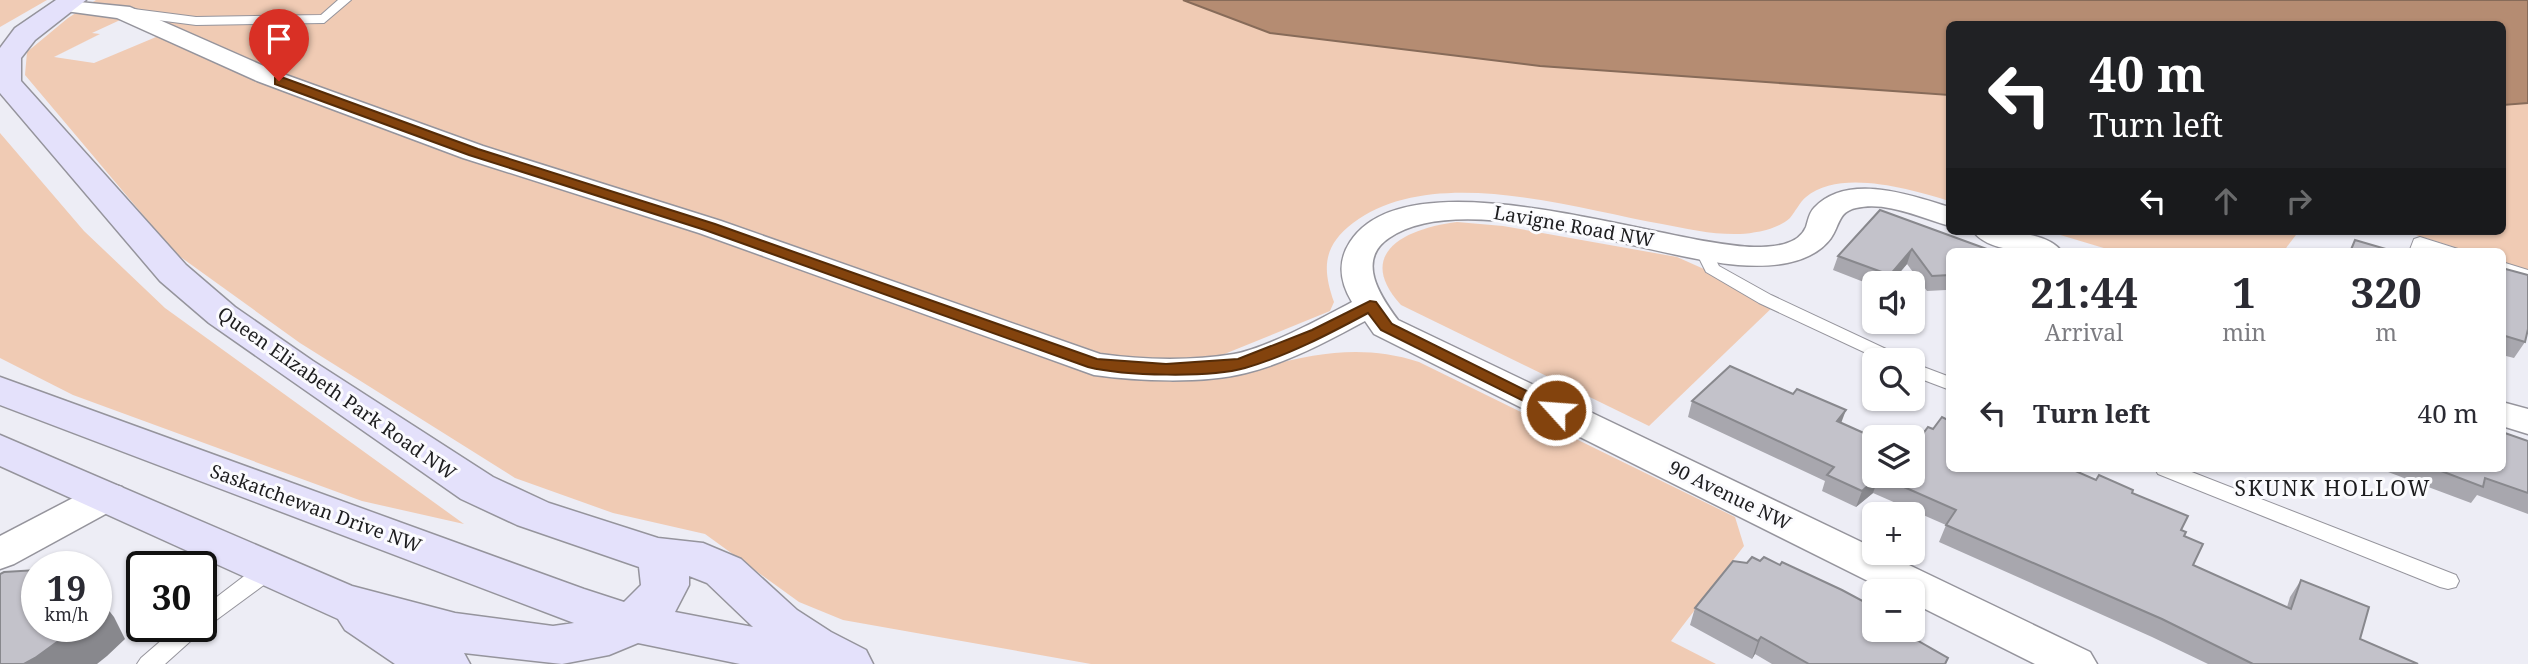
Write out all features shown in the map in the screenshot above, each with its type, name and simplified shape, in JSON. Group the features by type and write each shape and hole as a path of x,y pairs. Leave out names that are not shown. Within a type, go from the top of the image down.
{"main road":[{"name":"Queen Elizabeth Park Road NW","path":"70,2 25,34 7,58 6,82 173,274 222,315 299,370 477,488 533,514 656,555 703,560 724,571 780,623 813,646 848,664"},
{"name":"Saskatchewan Drive NW","path":"0,390 554,597 632,623 839,664"},
{"path":"0,449 341,601 455,632 553,646 609,636 632,623 656,602 665,584 666,571 656,555"},
{"path":"341,601 408,649 445,664"}],"street":[{"path":"70,2 122,12 266,76 473,152 710,227 1094,363 1128,369 1241,364 1318,333 1378,316"},
{"name":"Lavigne Road NW","path":"1378,316 1356,275 1355,261 1362,245 1373,232 1389,222 1430,210 1475,209 1528,216 1703,250 1749,256 1793,251 1808,243 1818,233 1825,213 1833,206 1862,198 1900,201 1946,216"},
{"path":"1999,235 2036,248"},
{"name":"90 Avenue NW","path":"1378,316 2075,664"},
{"path":"2506,414 2528,422"},
{"path":"0,554 108,496"}],"lane":[{"path":"122,12 197,21 324,19 345,0"},
{"path":"2418,248 2420,242 2439,248"},
{"path":"1703,250 1712,269 1765,299 1869,348"},
{"path":"2506,268 2528,275"},
{"path":"1925,374 1946,382"},
{"path":"2173,472 2448,582"},
{"path":"217,609 268,570"},
{"path":"149,664 175,642"}],"shaded area":[{"path":"0,0 47,0 0,27"},
{"path":"96,0 1183,0 1270,33 1540,66 1946,95 1946,200 1877,184 1838,184 1821,188 1806,197 1790,218 1773,228 1730,234 1691,230 1504,195 1462,193 1422,196 1386,205 1353,223 1336,240 1328,258 1327,268 1334,302 1330,311 1222,355 1219,378 1294,359 1343,352 1393,355 1419,362 1735,517 1744,546 1671,641 1716,664 1091,664 843,620 799,602 705,534 613,513 515,478 300,343 175,253 25,75 27,52 68,18","holes":["131,15 168,32 94,63 54,57 100,34 92,33"]},
{"path":"1183,0 2528,0 2528,103 2506,105 2506,21 1946,21 1946,95 1540,66 1270,33"},
{"path":"2528,103 2528,270 2506,263 2506,248 2457,248 2416,235 2506,235 2506,105"},
{"path":"0,133 84,231 165,308 464,524 362,501 73,395 0,358"},
{"path":"1457,222 1503,226 1677,257 1778,302 1649,426 1401,305 1388,286 1383,271 1385,257 1393,246 1405,237 1421,230"},
{"path":"2060,235 2296,235 2286,248 2104,248"}],"building":[{"path":"1880,210 1984,248 1946,248 1946,275 1932,276 1912,249 1893,271 1879,271 1838,256"},
{"path":"2355,240 2382,248 2352,248"},
{"path":"2506,269 2528,275 2528,329 2525,342 2506,336"},
{"path":"1730,366 1793,394 1797,389 1846,410 1837,421 1862,432 1862,488 1865,488 1862,491 1827,475 1834,467 1692,401"},
{"path":"1942,417 1946,419 1946,472 2078,472 2096,480 2099,475 2133,490 2132,493 2188,516 2181,530 2186,532 2184,536 2203,544 2193,565 2291,609 2301,580 2369,607 2360,639 2418,664 2253,664 2162,619 1946,525 1956,510 1906,488 1925,488 1925,431 1928,427 1933,429"},
{"path":"2506,433 2528,441 2528,493 2485,478 2483,487 2444,472 2506,472"},
{"path":"1752,557 1760,561 1764,557 1780,565 1782,562 1862,601 1862,642 1920,642 1948,658 1945,664 1809,664 1761,637 1758,641 1695,608 1733,561 1747,563"},
{"path":"21,571 21,642 57,642 24,664 0,664 0,574"}],"district":[{"name":"SKUNK HOLLOW","path":"2333,488"}],"route":[{"path":"279,81 473,152 710,227 1094,363 1128,369 1241,364 1318,333 1370,305 1386,327 1556,410"}]}
